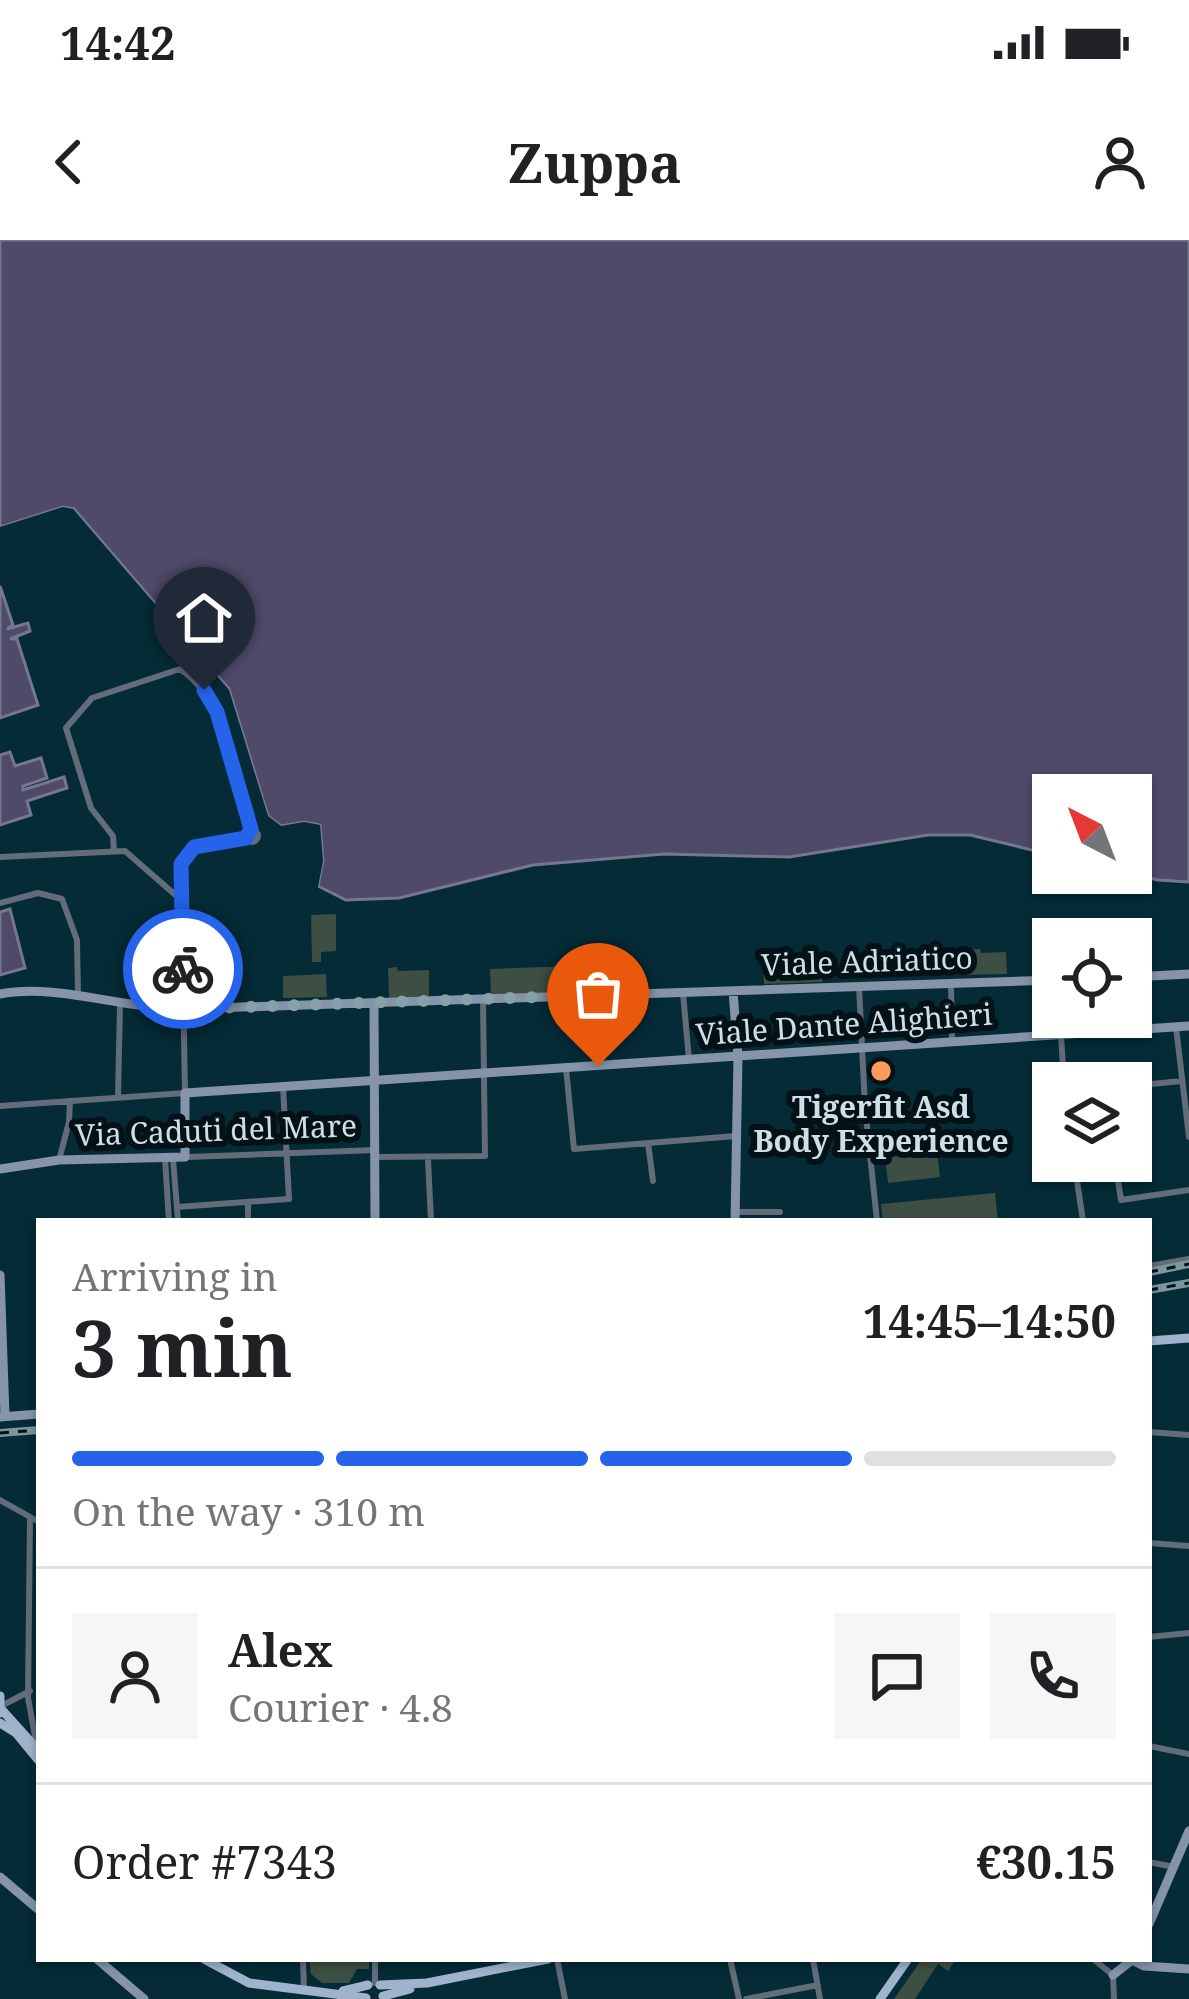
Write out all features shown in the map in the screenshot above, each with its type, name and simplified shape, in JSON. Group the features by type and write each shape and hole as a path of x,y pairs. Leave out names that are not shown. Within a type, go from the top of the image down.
{"main road":[{"path":"1152,1341 1189,1338"},
{"path":"1,1706 36,1748"},
{"path":"0,1723 36,1756"},
{"path":"209,1962 235,1979 366,1998 379,1992"},
{"path":"332,1993 379,1992 537,1962"},
{"path":"880,1999 906,1962"}],"street":[{"path":"114,850 113,836 91,808 65,728 92,698 180,669 204,690 217,712 251,829 246,838 194,847 181,864 185,1093 174,1157 174,1218"},
{"path":"0,857 114,850 132,854 180,899"},
{"path":"0,903 38,893 53,894 68,906 79,952 72,998"},
{"path":"1152,976 1189,974"},
{"name":"Viale Adriatico","path":"0,994 27,989 120,1005 183,1009 1032,981"},
{"path":"951,983 952,1042"},
{"path":"859,986 877,1218"},
{"path":"736,1019 748,990"},
{"path":"733,991 738,1057 737,1217 780,1211"},
{"path":"683,993 689,1060"},
{"path":"598,995 598,1066"},
{"path":"483,999 484,1073"},
{"path":"374,1003 375,1218"},
{"path":"118,1097 120,1005"},
{"path":"1176,1027 1189,1137"},
{"name":"Viale Dante Alighieri","path":"1152,1029 1189,1027"},
{"name":"Viale Dante Alighieri","path":"0,1106 1032,1037"},
{"path":"566,1068 574,1149 736,1136"},
{"name":"Via Caduti del Mare","path":"0,1169 59,1160 375,1153 485,1156 484,1073"},
{"path":"1152,1084 1182,1081"},
{"path":"177,1208 289,1199 283,1086"},
{"name":"Via Caduti del Mare","path":"59,1160 70,1101"},
{"path":"648,1142 652,1181"},
{"path":"174,1157 175,1218"},
{"path":"428,1157 431,1217"},
{"path":"1077,1182 1083,1218"},
{"path":"1118,1182 1121,1200 1189,1190"},
{"path":"248,1204 248,1218"},
{"path":"1152,1265 1189,1259"},
{"path":"0,1275 2,1417 36,1414"},
{"path":"1152,1432 1189,1435"},
{"path":"0,1500 35,1520 30,1691 36,1741"},
{"path":"1152,1543 1189,1546"},
{"path":"1152,1637 1189,1634"},
{"path":"1,1706 30,1691"},
{"path":"1152,1747 1189,1754"},
{"path":"1152,1917 1189,1831"},
{"path":"1152,1863 1174,1867"},
{"path":"0,1877 36,1907"},
{"path":"101,1962 144,1999"},
{"path":"303,1962 304,1991"},
{"path":"375,1962 379,1992"},
{"path":"554,1962 565,1999"},
{"path":"731,1962 742,1999 818,1984"},
{"path":"814,1962 820,1999"},
{"path":"1097,1962 1113,1975 1114,1999"},
{"path":"1113,1975 1129,1962"},
{"path":"1136,1962 1189,1969"}],"green space":[{"path":"336,914 336,951 321,952 321,962 312,962 311,915"},
{"path":"980,949 981,953 1006,952 1007,974 966,975 965,950"},
{"path":"821,957 822,982 764,984 763,958"},
{"path":"601,965 602,992 491,995 490,969"},
{"path":"388,968 398,971 429,970 429,996 389,998"},
{"path":"326,974 327,997 283,998 283,976"},
{"path":"937,1152 940,1177 888,1183 885,1157"},
{"path":"995,1193 998,1218 883,1218 881,1204"},
{"path":"309,1962 369,1962 369,1969 357,1969 349,1983 322,1983 311,1974"},
{"path":"920,1962 954,1962 948,1971 938,1964 915,1999 894,1999"}],"shaded area":[{"path":"0,240 1189,240 1189,882 1152,879 1152,774 1032,774 1032,850 970,835 928,835 789,857 664,854 533,865 399,898 346,900 318,886 323,861 320,825 281,826 268,816 229,689 74,509 63,507 0,527"},
{"path":"0,586 13,625 7,629 28,623 30,631 10,639 17,639 38,705 0,718"},
{"path":"10,752 15,766 41,758 47,778 23,790 64,777 67,788 27,801 31,815 0,825 0,755"},
{"path":"10,909 25,968 0,975 0,912"}],"pier":[{"path":"63,507 73,509 229,690 268,816 281,826 320,825 323,861 317,892 312,885 317,860 315,828 280,832 264,820 224,692 70,514 0,533 0,527"}],"railway":[{"path":"1152,1271 1189,1264"},
{"path":"1152,1289 1189,1283"},
{"path":"0,1433 36,1430"}],"way so far":[{"path":"183,969 183,1009 598,995 598,1066"}],"place":[{"name":"Tigerfit Asd Body Experience","path":"881,1071"}],"route":[{"path":"183,969 181,864 194,847 246,838 251,829 217,712 204,690"}]}
